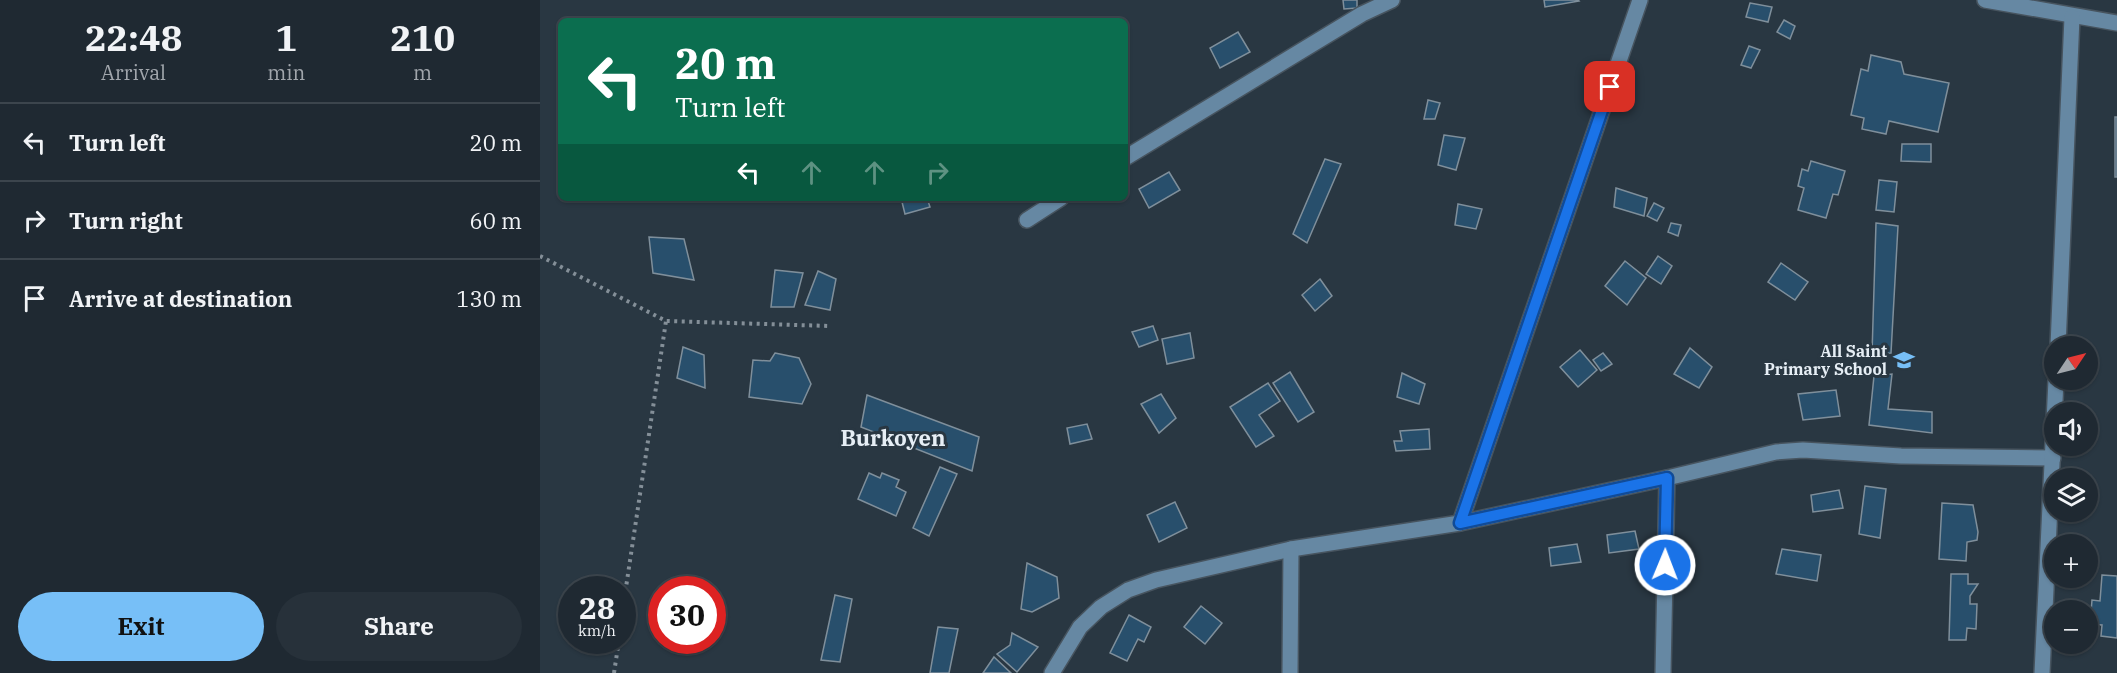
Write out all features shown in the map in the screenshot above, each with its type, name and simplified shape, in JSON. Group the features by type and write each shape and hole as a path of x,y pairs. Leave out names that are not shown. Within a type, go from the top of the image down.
{"street":[{"path":"1128,156 1362,14 1392,0"},
{"path":"1460,523 1640,0"},
{"path":"1985,0 2006,2 2072,17 2117,23"},
{"path":"2058,336 2072,17"},
{"path":"1027,219 1057,201"},
{"path":"2042,673 2056,390"},
{"path":"1052,673 1080,627 1101,607 1128,590 1156,580 1291,549 1460,523 1776,452 1803,450 1901,456 2053,458"},
{"path":"1663,673 1667,478"},
{"path":"1290,673 1291,549"}],"path":[{"path":"540,256 666,321 830,326"},
{"path":"628,576 666,321"},
{"path":"614,673 617,654"}],"building":[{"path":"1343,0 1357,0 1357,8 1344,9"},
{"path":"1544,0 1578,0 1579,1 1545,7"},
{"path":"1750,3 1772,7 1768,22 1746,17"},
{"path":"1784,20 1795,26 1790,39 1777,32"},
{"path":"1238,32 1250,52 1220,68 1210,48"},
{"path":"1749,46 1760,50 1751,68 1741,65"},
{"path":"1871,55 1901,62 1904,74 1949,83 1938,132 1889,121 1886,134 1862,129 1864,118 1851,115 1861,69 1868,71"},
{"path":"1428,100 1440,103 1435,119 1424,119"},
{"path":"2115,117 2117,117 2117,177 2115,177"},
{"path":"1444,135 1465,138 1456,170 1438,165"},
{"path":"1902,144 1931,144 1931,162 1901,161"},
{"path":"1325,159 1341,164 1307,243 1293,234"},
{"path":"1811,161 1845,171 1838,195 1833,194 1826,218 1798,210 1804,188 1798,186 1802,169 1808,171"},
{"path":"1169,172 1180,190 1149,208 1139,189"},
{"path":"1879,180 1897,182 1894,212 1876,210"},
{"path":"1616,188 1647,198 1644,216 1614,207"},
{"path":"902,201 928,201 930,207 905,214"},
{"path":"1654,203 1664,208 1657,221 1647,216"},
{"path":"1458,204 1482,209 1476,229 1455,225"},
{"path":"1671,223 1681,225 1678,236 1668,232"},
{"path":"1876,223 1898,226 1891,353 1872,354"},
{"path":"649,237 684,239 694,280 653,273"},
{"path":"1658,256 1672,266 1661,284 1646,274"},
{"path":"1625,261 1646,278 1627,305 1605,286"},
{"path":"1781,263 1808,282 1795,300 1768,282"},
{"path":"775,270 803,273 794,307 771,307"},
{"path":"818,271 836,279 830,310 805,305"},
{"path":"1320,279 1332,296 1315,311 1302,295"},
{"path":"1153,326 1158,340 1139,347 1132,332"},
{"path":"1190,333 1194,358 1167,364 1162,339"},
{"path":"683,347 704,355 705,388 677,378"},
{"path":"1690,348 1712,367 1699,388 1674,374"},
{"path":"1580,350 1597,370 1578,387 1560,367"},
{"path":"775,353 799,358 811,384 802,404 749,397 753,360 770,361"},
{"path":"1603,353 1612,364 1601,371 1593,360"},
{"path":"1290,372 1314,412 1298,422 1273,383"},
{"path":"1402,373 1425,384 1419,404 1397,397"},
{"path":"1892,374 1888,409 1932,412 1932,433 1869,425 1874,376"},
{"path":"1268,383 1280,401 1259,415 1274,436 1256,447 1230,407"},
{"path":"1836,390 1840,416 1803,420 1798,394"},
{"path":"1161,394 1176,418 1159,433 1141,404"},
{"path":"867,395 979,437 972,471 861,427"},
{"path":"1087,424 1092,439 1070,444 1067,428"},
{"path":"1429,429 1430,449 1396,451 1394,441 1402,441 1400,431"},
{"path":"940,467 957,474 929,536 913,528"},
{"path":"869,473 880,478 882,473 899,480 896,487 906,492 896,516 858,499"},
{"path":"1865,486 1886,489 1880,538 1859,534"},
{"path":"1839,490 1843,508 1813,512 1811,495"},
{"path":"1175,502 1187,528 1159,542 1147,515"},
{"path":"1942,503 1973,505 1978,532 1977,540 1967,542 1966,561 1939,559"},
{"path":"1635,531 1639,549 1609,553 1607,535"},
{"path":"1577,544 1581,562 1551,566 1549,548"},
{"path":"1782,549 1821,555 1817,581 1776,574"},
{"path":"1027,563 1057,577 1059,598 1032,612 1021,609"},
{"path":"1951,574 1968,574 1968,584 1978,584 1970,596 1970,604 1977,604 1976,629 1967,628 1966,640 1949,640"},
{"path":"2102,575 2117,576 2117,638 2101,636 2102,625 2098,625 2098,601 2100,601"},
{"path":"835,595 852,599 840,662 821,660"},
{"path":"1201,606 1222,623 1205,644 1184,627"},
{"path":"1129,615 1151,627 1144,642 1138,639 1127,661 1110,653"},
{"path":"938,627 958,629 949,673 930,673"},
{"path":"1012,633 1038,647 1017,672 997,654 1010,645"},
{"path":"994,657 1011,673 983,673"}],"place":[{"name":"All Saint Primary School","path":"1904,360"}],"district":[{"name":"Burkoyen","path":"893,438"}],"route":[{"path":"1610,87 1460,523 1667,478 1665,565"}]}
